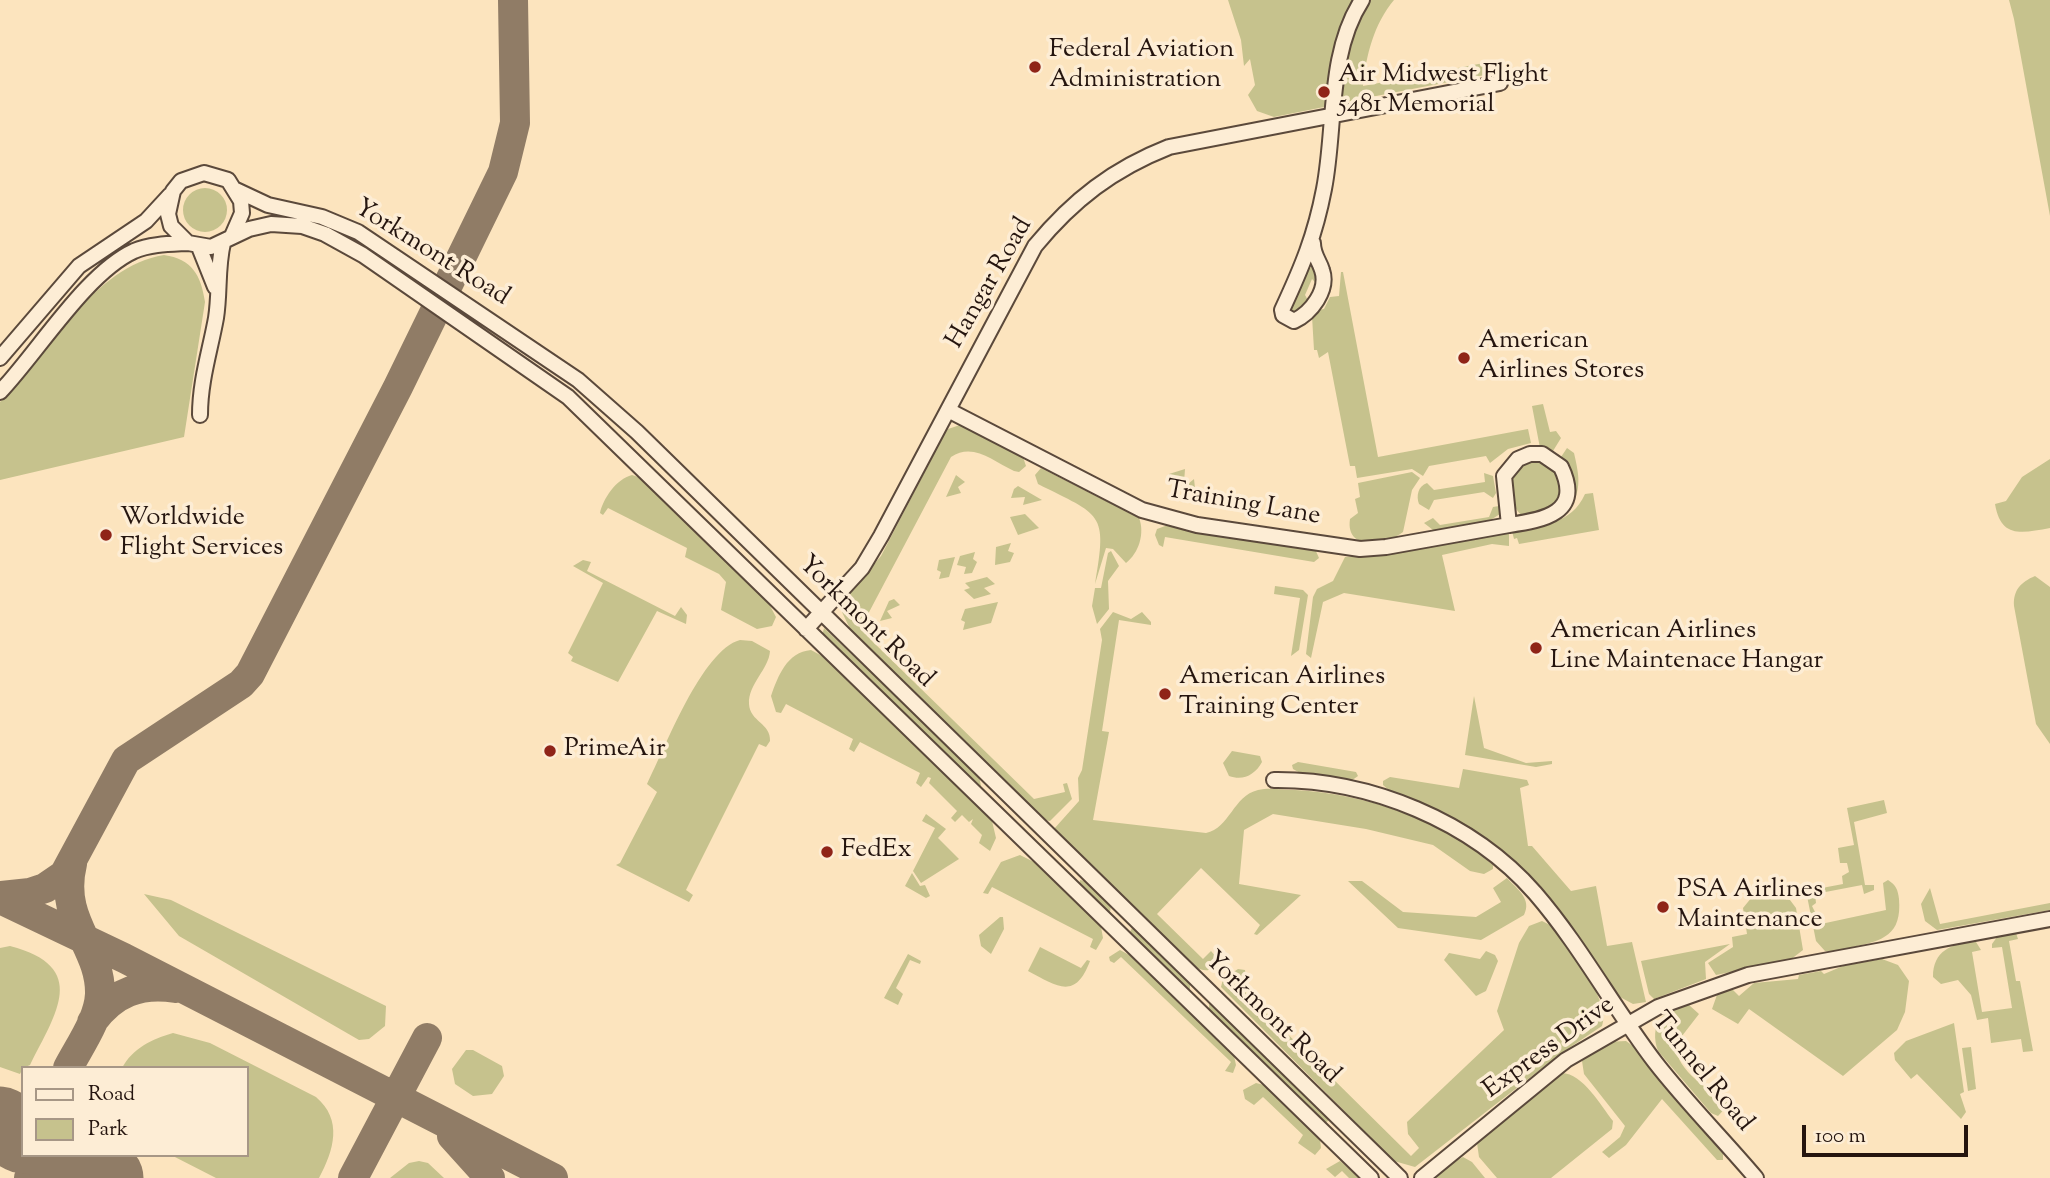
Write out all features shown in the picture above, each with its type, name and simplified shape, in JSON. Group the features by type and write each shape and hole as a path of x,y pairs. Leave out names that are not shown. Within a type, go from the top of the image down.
{"street":[{"path":"1313,243 1282,310 1283,315 1294,321 1311,310 1323,285 1323,272 1313,253 1313,243 1325,187 1332,114 1345,44 1362,0"},
{"name":"Hangar Road","path":"806,629 862,568 1035,246 1064,212 1087,191 1111,174 1169,147 1500,83"},
{"name":"Yorkmont Road","path":"0,358 79,266 102,248 146,221 173,191 192,175 204,173 228,180 236,190 268,205 322,217 358,232 568,373 637,432 820,614 1400,1178"},
{"path":"200,415 200,393 216,317 216,288 227,239 242,214 236,190"},
{"path":"173,191 169,202 171,226 193,245 216,288"},
{"name":"Yorkmont Road","path":"0,392 84,293 111,266 132,252 151,246 193,245 227,239 271,224 302,226 325,234 363,255 520,361 568,397 1371,1178"},
{"name":"Training Lane","path":"948,410 1142,510 1184,522 1360,549 1545,520 1562,507 1567,487 1565,476 1552,459 1530,454 1509,467 1504,487 1509,525"},
{"name":"Tunnel Road","path":"1274,780 1334,787 1395,802 1446,823 1474,839 1534,891 1655,1062 1756,1178"},
{"path":"1030,848 1045,833"},
{"path":"1116,932 1129,915"},
{"name":"Express Drive","path":"1422,1178 1566,1060 1628,1022 1688,995 1748,975 2050,919"},
{"path":"1190,1003 1204,988"},
{"path":"1337,1145 1352,1131"}],"green space":[{"path":"1228,0 1356,0 1328,102 1324,107 1274,117 1257,111 1248,95 1255,85 1250,59 1244,66 1241,40"},
{"path":"1369,0 1394,0 1381,19 1372,40 1363,86 1489,62 1490,74 1345,102 1345,65 1353,35"},
{"path":"2009,0 2050,0 2050,216 2014,19"},
{"path":"205,188 214,189 221,194 226,201 226,219 221,226 214,231 205,232 196,231 189,226 184,219 183,210 184,201 189,194 196,189"},
{"path":"164,255 182,260 193,270 201,284 205,302 184,437 0,480 0,402 94,294 115,276 139,263"},
{"path":"1313,266 1318,268 1317,284 1312,279 1305,295 1309,302 1305,309 1292,314 1288,309 1308,270"},
{"path":"1341,272 1378,457 1528,429 1531,443 1508,449 1490,463 1486,456 1429,466 1423,476 1412,469 1357,478 1355,466 1350,466 1328,352 1319,358 1317,350 1314,350 1312,316 1318,310 1324,309 1330,297 1339,296"},
{"path":"1543,404 1550,432 1556,431 1561,438 1553,451 1540,448 1532,406"},
{"path":"960,425 1023,457 1026,466 1019,472 1014,471 991,458 967,451 951,457 867,616 867,632 871,640 1034,799 1065,792 1063,784 1067,783 1072,799 1050,821 1043,820 853,635 842,612 846,597 881,556 944,435 948,429"},
{"path":"1567,448 1574,453 1578,472 1578,491 1573,503 1569,468 1561,457"},
{"path":"1532,459 1548,462 1559,476 1561,494 1557,504 1527,519 1515,507 1510,478 1522,463"},
{"path":"2050,459 2050,528 2022,532 2008,528 2002,523 1995,504 2006,501 2022,477"},
{"path":"1041,468 1139,518 1141,536 1134,554 1126,563 1113,549 1106,548 1095,584 1100,542 1095,519 1087,510 1038,484 1035,475"},
{"path":"1185,469 1184,483 1188,484 1194,479 1195,488 1169,480 1169,474"},
{"path":"1412,472 1420,478 1412,490 1403,532 1377,542 1360,541 1350,529 1350,519 1358,513 1355,499 1360,497 1358,483"},
{"path":"1484,473 1493,476 1496,493 1493,498 1484,492 1434,500 1429,510 1419,504 1419,492 1424,484 1427,483 1434,490 1485,482"},
{"path":"632,475 641,478 769,604 776,617 772,626 757,629 721,610 726,582 719,574 685,557 687,548 608,508 603,515 600,513 611,490"},
{"path":"956,475 965,482 958,487 961,493 946,497"},
{"path":"1018,486 1042,500 1023,505 1025,497 1011,498"},
{"path":"1593,493 1599,530 1519,544 1517,538 1514,539 1512,531 1545,525 1564,518 1585,494"},
{"path":"1499,506 1500,514 1489,521 1440,530 1433,530 1424,523 1433,518 1440,525 1489,517 1493,507"},
{"path":"1025,514 1039,528 1018,535 1010,517"},
{"path":"1168,525 1315,549 1319,558 1314,562 1165,537 1163,547 1159,545 1155,535 1157,529"},
{"path":"1509,531 1509,546 1492,544 1442,555 1455,611 1344,593 1323,602 1311,658 1306,654 1313,597 1317,589 1333,581 1345,557 1384,554"},
{"path":"1011,543 1008,551 1014,553 1010,562 995,565 996,547"},
{"path":"1111,551 1119,566 1108,581 1109,609 1097,624 1092,606 1095,588 1101,588 1108,553"},
{"path":"975,552 973,559 977,562 972,573 964,574 966,567 957,565 960,556"},
{"path":"955,557 949,577 939,579 939,560"},
{"path":"583,560 591,562 587,571 675,616 681,607 687,615 686,624 657,611 618,682 571,661 573,657 568,653 603,583 573,566"},
{"path":"2035,576 2050,587 2050,744 2036,724 2014,606 2019,587"},
{"path":"987,577 995,584 984,588 991,594 974,599 964,590 970,588 965,583"},
{"path":"1275,586 1303,590 1308,595 1299,650 1291,656 1300,598 1274,594"},
{"path":"894,599 900,605 887,611 892,618 880,621 889,601"},
{"path":"998,602 991,623 963,630 965,622 961,620 965,609"},
{"path":"1113,612 1131,619 1142,612 1151,625 1119,620 1102,731 1109,732 1093,820 1206,833 1221,825 1243,799 1258,790 1322,792 1375,803 1426,822 1472,849 1493,865 1493,869 1484,874 1470,871 1433,845 1366,829 1273,814 1244,830 1239,884 1301,895 1257,935 1254,934 1260,925 1201,868 1157,914 1203,959 1211,951 1221,963 1208,970 1194,966 1054,829 1079,801 1078,778 1082,770 1102,640 1100,629"},
{"path":"824,628 979,776 981,786 978,787 822,636"},
{"path":"740,640 752,641 770,651 752,690 749,704 753,715 767,730 770,741 766,747 759,744 686,890 693,895 689,902 616,865 620,863 657,792 647,784 686,702 712,662 726,648"},
{"path":"811,650 822,656 992,821 996,838 990,851 979,843 982,835 971,824 973,819 969,822 962,815 955,822 951,818 957,811 929,783 931,778 928,777 921,787 916,783 920,773 860,742 854,752 849,749 853,739 786,704 781,713 776,712 771,696 780,673 796,655"},
{"path":"1474,696 1484,748 1526,763 1552,761 1552,764 1536,767 1465,755"},
{"path":"1232,751 1260,756 1262,762 1248,776 1229,776 1223,763"},
{"path":"1298,762 1356,772 1358,776 1351,781 1302,774 1293,769 1292,765"},
{"path":"1463,769 1527,780 1529,785 1520,788 1528,846 1532,846 1571,891 1596,886 1607,946 1632,942 1646,1002 1633,1004 1620,997 1552,902 1512,860 1465,825 1398,795 1383,785 1383,781 1390,777 1459,788"},
{"path":"1884,800 1887,813 1854,822 1865,885 1874,885 1874,890 1864,894 1862,885 1815,894 1816,903 1812,906 1821,924 1886,910 1883,883 1888,880 1898,893 1897,921 1894,928 1881,939 1825,951 1816,941 1806,891 1843,884 1842,876 1849,872 1847,863 1840,863 1838,848 1854,845 1847,808"},
{"path":"926,814 946,829 938,838 959,859 921,883 913,871 935,828 922,821"},
{"path":"1020,855 1034,862 1101,927 1103,938 1096,950 1090,947 1093,939 992,887 988,894 983,893 1001,862"},
{"path":"912,873 920,886 925,885 930,896 926,898 905,886"},
{"path":"1507,878 1525,899 1524,915 1481,940 1398,928 1348,881 1362,881 1403,912 1476,917 1501,902 1493,888"},
{"path":"1080,880 1085,881 1111,906 1110,912 1107,913 1079,887"},
{"path":"1930,888 1940,924 2050,903 2050,910 1937,930 1925,921 1921,904"},
{"path":"144,894 171,900 386,1006 385,1026 369,1039 359,1040 179,936"},
{"path":"1758,895 1790,900 1796,908 1803,950 1790,960 1716,975 1708,963 1733,947 1732,937 1747,934 1743,908 1752,897"},
{"path":"1003,917 1004,929 991,954 981,946 979,935"},
{"path":"1542,921 1550,925 1594,988 1604,1015 1602,1026 1563,1052 1415,1167 1394,1161 1221,987 1223,979 1238,969 1245,970 1246,976 1238,985 1411,1156 1419,1148 1408,1134 1407,1122 1504,1030 1497,1011 1519,943 1529,926"},
{"path":"1132,928 1190,983 1190,989 1187,990 1129,934"},
{"path":"2016,933 2018,939 2009,941 2016,981 2020,981 2033,1051 2023,1052 2021,1039 1991,1043 1988,1018 1977,1020 1971,995 1958,980 1941,984 1933,977 1936,961 1945,950 1959,944 1976,942 1981,950 1972,952 1982,1012 2012,1008 2002,947 1992,948 1992,944 1997,937"},
{"path":"1730,944 1705,962 1706,979 1654,999 1649,994 1641,961"},
{"path":"10,946 35,955 51,966 58,979 60,994 56,1010 30,1065 21,1066 20,1074 0,1067 0,948"},
{"path":"1040,947 1081,968 1087,960 1090,961 1078,982 1064,987 1056,985 1028,971"},
{"path":"1120,950 1133,957 1234,1056 1236,1065 1233,1073 1225,1071 1231,1062 1121,957 1114,963 1110,961 1109,957"},
{"path":"1486,951 1495,955 1498,961 1486,991 1476,996 1444,960 1449,953 1480,959"},
{"path":"908,954 921,961 920,964 910,960 896,988 903,994 898,1005 884,998"},
{"path":"1882,959 1898,965 1909,981 1905,1012 1897,1030 1843,1076 1749,1009 1738,1024 1712,1009 1718,992 1731,988 1739,996 1754,983 1798,979 1799,975 1821,971 1824,974 1843,966"},
{"path":"1209,1003 1329,1118 1328,1121 1323,1124 1209,1012"},
{"path":"1689,1005 1699,1014 1675,1045 1677,1055 1695,1079 1729,1104 1718,1116 1711,1113 1658,1051 1655,1033 1660,1020 1672,1010"},
{"path":"1954,1023 1964,1092 1960,1094 1966,1112 1961,1119 1917,1074 1911,1079 1895,1060 1894,1053 1906,1041"},
{"path":"173,1033 210,1043 316,1097 330,1115 333,1125 332,1146 319,1178 216,1178 175,1157 248,1157 248,1066 123,1066 144,1045"},
{"path":"1626,1041 1723,1153 1723,1160 1717,1160 1662,1099 1626,1145 1609,1158 1602,1152 1620,1137 1625,1126 1584,1074 1582,1061 1606,1042"},
{"path":"1971,1047 1976,1089 1968,1091 1962,1048"},
{"path":"466,1050 473,1050 502,1066 504,1076 492,1094 473,1096 455,1084 452,1069"},
{"path":"1561,1073 1569,1074 1584,1084 1613,1121 1612,1129 1551,1178 1497,1178 1479,1157 1477,1143"},
{"path":"1256,1083 1264,1085 1320,1139 1321,1148 1315,1155 1298,1143 1303,1135 1263,1097 1254,1105 1245,1099 1243,1090"},
{"path":"1463,1157 1472,1162 1485,1178 1436,1178 1442,1169"},
{"path":"1340,1161 1360,1178 1349,1178 1342,1171 1335,1177 1326,1169"},
{"path":"409,1163 428,1163 444,1178 390,1178"}],"taxiway":[{"path":"0,896 30,893 45,888 64,875 126,760 241,684 250,674 398,387 503,172 515,123 513,0"},
{"path":"69,1066 93,1022 100,994 94,961 71,902 69,884 72,864"},
{"path":"0,899 124,958 553,1178"},
{"path":"92,1022 109,1004 128,992 139,988 176,988"},
{"path":"353,1178 427,1038"},
{"path":"452,1136 490,1178"},
{"path":"29,1178 69,1168 99,1174"}],"runway":[{"path":"0,1124 21,1135"},
{"path":"65,1157 106,1178"}],"place":[{"name":"Federal Aviation Administration","path":"1035,67"},
{"name":"Air Midwest Flight 5481 Memorial","path":"1324,92"},
{"name":"American Airlines Stores","path":"1464,358"},
{"name":"Worldwide Flight Services","path":"106,535"},
{"name":"American Airlines Line Maintenace Hangar","path":"1536,648"},
{"name":"American Airlines Training Center","path":"1165,694"},
{"name":"PrimeAir","path":"550,751"},
{"name":"FedEx","path":"827,852"},
{"name":"PSA Airlines Maintenance","path":"1663,907"}]}
